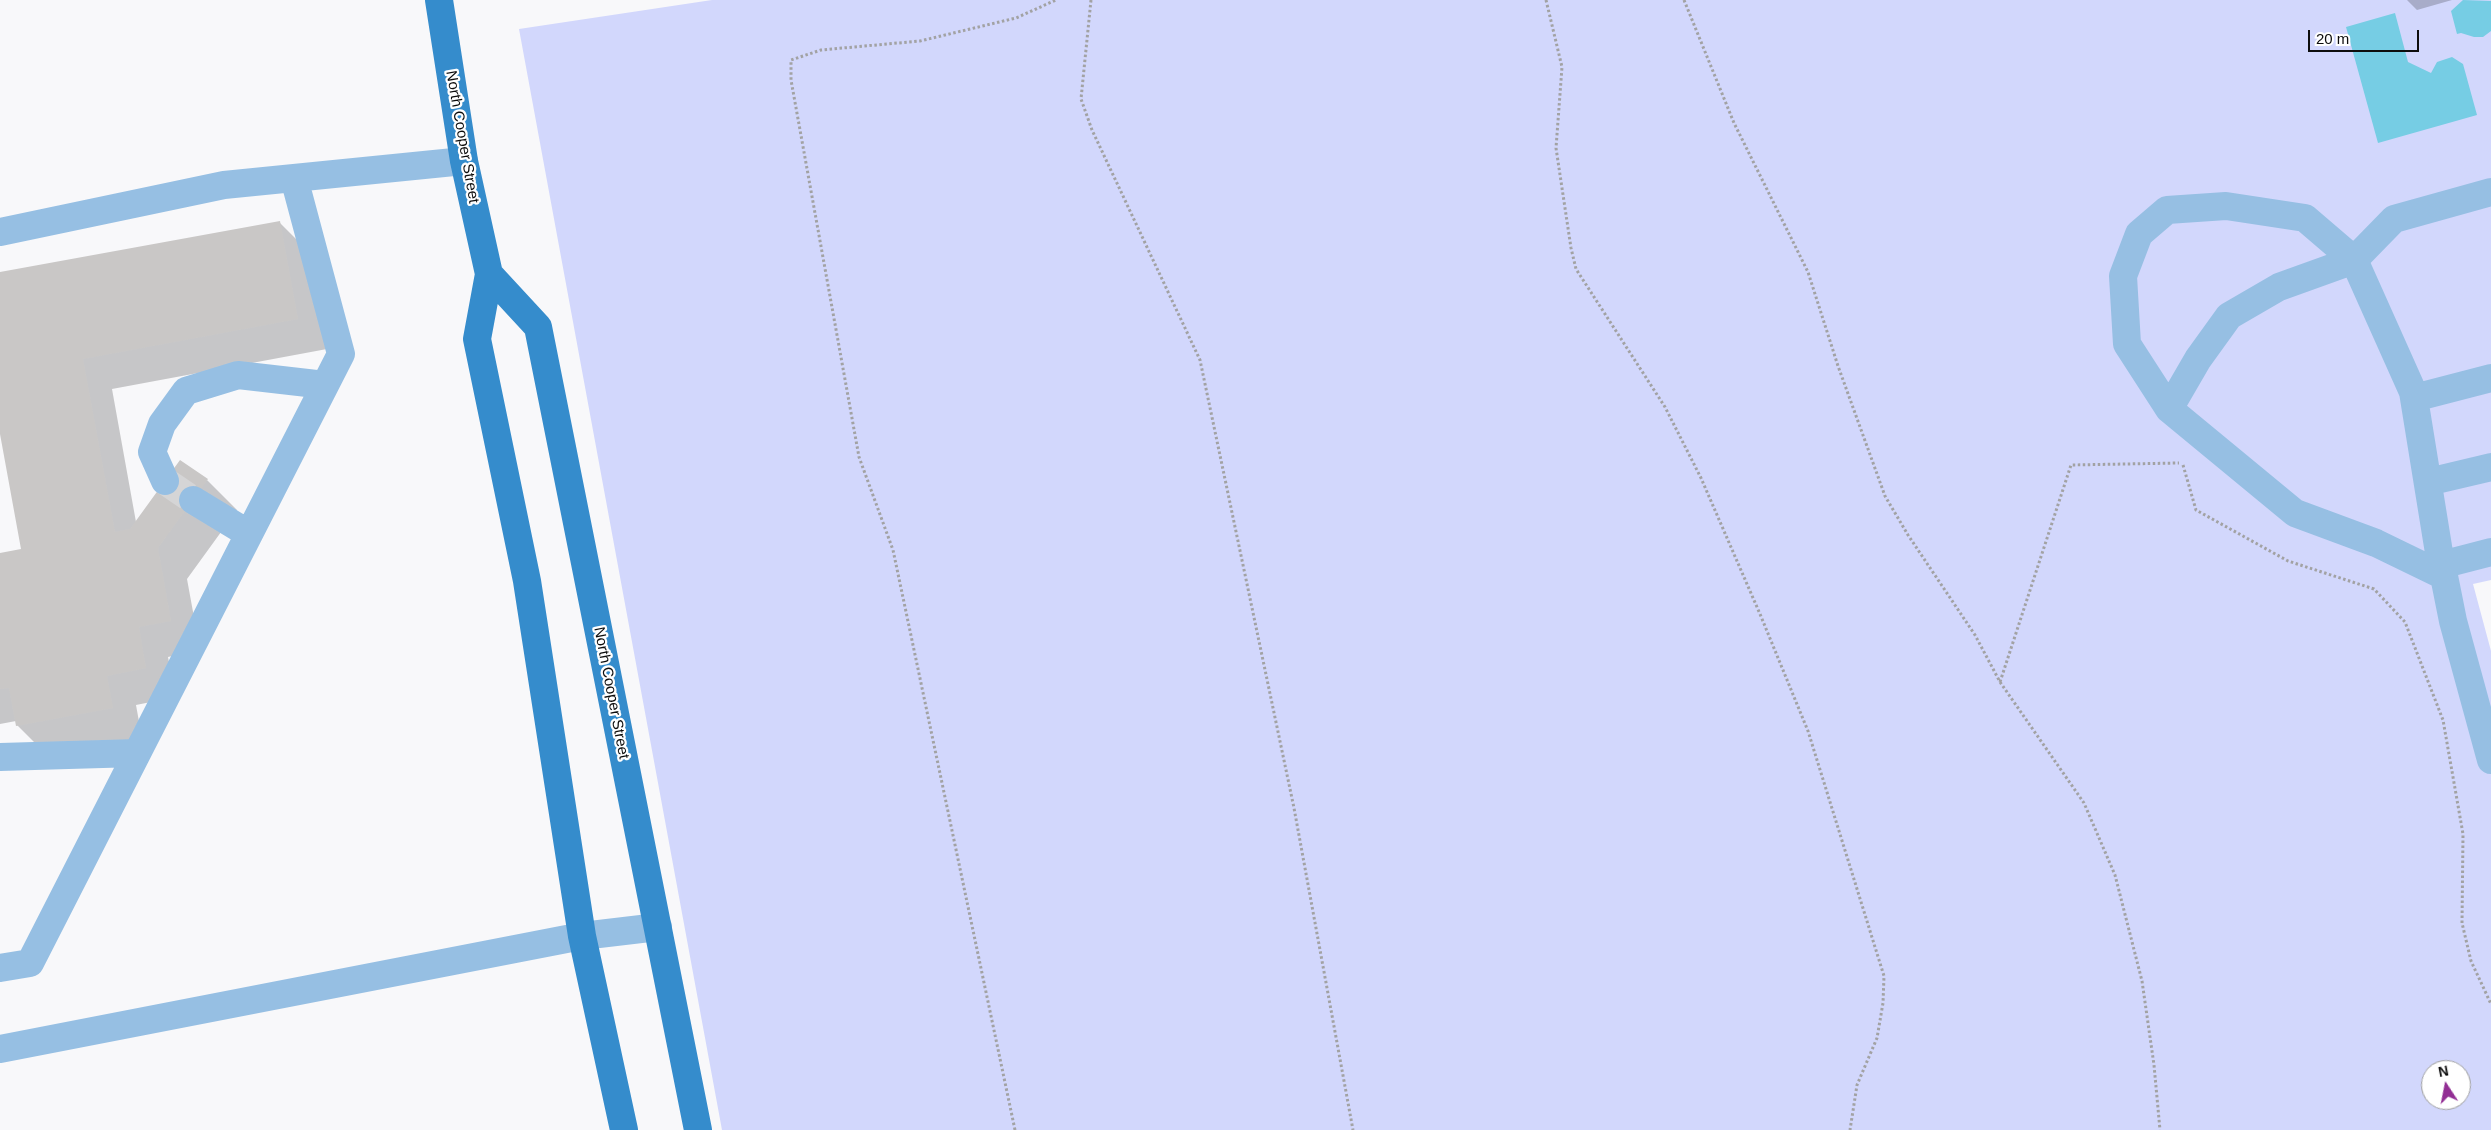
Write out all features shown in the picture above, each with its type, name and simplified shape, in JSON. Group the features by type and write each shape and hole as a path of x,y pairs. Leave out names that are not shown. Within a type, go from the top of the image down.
{"main road":[{"name":"North Cooper Street","path":"439,0 464,162 489,274 477,339 528,580 582,936 624,1130"},
{"name":"North Cooper Street","path":"489,274 538,328 698,1130"}],"lane":[{"path":"0,232 224,185 464,162"},
{"path":"0,968 30,963 341,354 294,178"},
{"path":"2169,409 2198,359 2229,316 2279,287 2354,260 2394,219 2491,192"},
{"path":"2491,552 2442,570 2295,513 2169,409 2127,344 2123,276 2139,234 2167,210 2226,206 2305,218 2354,260 2413,392 2442,570 2453,621 2491,760"},
{"path":"164,482 152,452 162,424 186,391 238,374 325,385"},
{"path":"2414,398 2491,378"},
{"path":"2428,482 2491,467"},
{"path":"193,500 249,534"},
{"path":"0,757 137,753"},
{"path":"0,1049 582,936 658,927"}],"path":[{"path":"1015,1130 893,550 859,457 791,80 791,60 821,50 920,41 1016,18 1056,0"},
{"path":"1091,0 1081,99 1092,130 1200,360 1294,808 1353,1130"},
{"path":"1546,0 1562,67 1556,148 1576,269 1665,407 1701,478 1808,731 1884,976 1883,1003 1877,1038 1857,1085 1850,1130"},
{"path":"1684,0 1734,123 1808,272 1838,366 1885,496 1913,543 1975,635 2000,682 2084,803 2115,875 2142,981 2154,1065 2160,1130"},
{"path":"2181,458 2196,510 2288,561 2374,589 2405,622 2443,720 2463,834 2462,923 2471,961 2491,1004"},
{"path":"2000,682 2071,465 2182,462"}],"shaded area":[{"path":"712,0 2491,0 2491,580 2473,584 2491,651 2491,1130 722,1130 519,29"},
{"path":"2463,0 2491,1 2491,31 2483,37 2457,34 2451,11"},
{"path":"2395,13 2408,62 2431,73 2437,62 2452,57 2463,64 2477,115 2378,143 2346,27"}],"building":[{"path":"280,221 298,319 83,359 115,532 130,529 180,460 208,479 158,548 171,621 139,627 146,668 107,676 113,708 16,726 9,688 0,689 0,553 21,549 0,434 0,272"}],"tunnel":[{"path":"165,481 193,500"}]}
